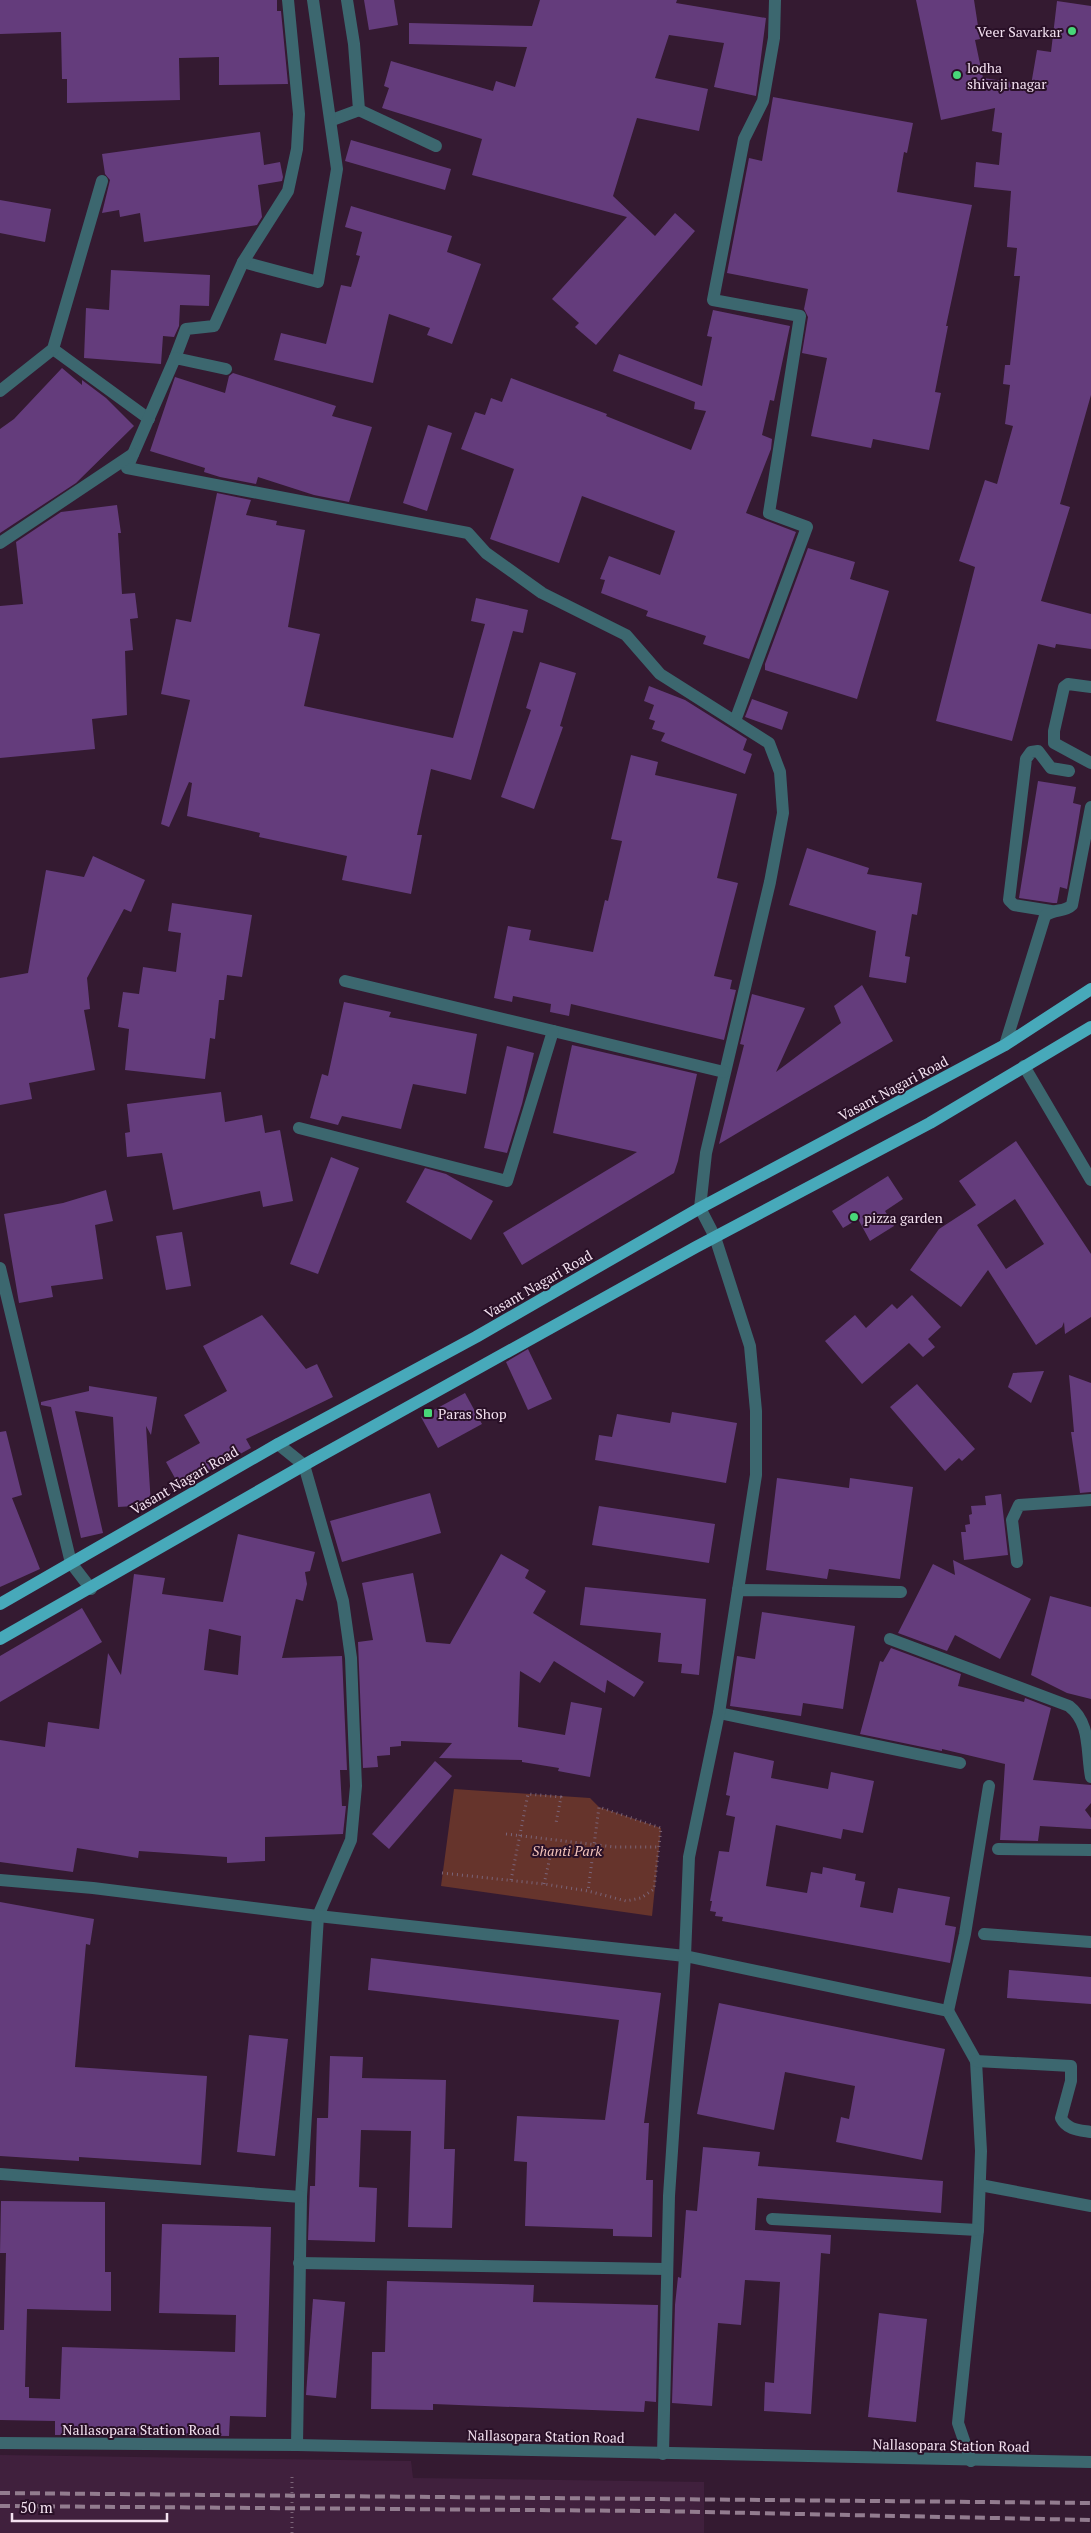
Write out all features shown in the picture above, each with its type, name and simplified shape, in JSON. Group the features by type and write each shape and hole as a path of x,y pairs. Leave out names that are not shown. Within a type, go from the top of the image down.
{"main road":[{"name":"Vasant Nagari Road","path":"0,1604 278,1444 476,1337 700,1208 1005,1045 1091,989"},
{"path":"0,1639 304,1465 715,1237 930,1123 1091,1027"}],"street":[{"path":"288,0 299,114 297,149 288,191 243,262 214,326 186,329 127,468 468,533 486,552 542,593 626,635 660,674 769,743 780,772 783,813 770,882 706,1153 700,1208 715,1237 750,1346 756,1411 756,1475 719,1712 689,1857 686,1956 669,2196 663,2454"},
{"path":"243,262 318,282 337,169 332,120 313,0"},
{"path":"347,0 354,44 359,110"},
{"path":"735,721 807,527 769,513 800,316 713,300 744,139 763,101 774,38 774,0"},
{"path":"332,120 359,110 436,146"},
{"path":"0,391 52,349 102,180"},
{"path":"52,349 149,419"},
{"path":"175,358 226,369"},
{"path":"0,543 134,453"},
{"path":"1091,686 1072,684 1064,687 1054,731 1054,743 1091,763"},
{"path":"1069,771 1051,768 1038,751 1031,752 1026,759 1009,900 1014,905 1051,911 1067,910 1072,905 1091,807"},
{"path":"1005,1045 1045,916 1051,911"},
{"path":"345,981 724,1072"},
{"path":"299,1128 508,1180 553,1031"},
{"path":"1024,1066 1091,1180"},
{"path":"0,1268 71,1563 91,1588"},
{"path":"278,1444 304,1465 343,1601 351,1658 356,1786 351,1840 318,1916 301,2197 297,2445"},
{"path":"1017,1562 1012,1520 1020,1505 1091,1500"},
{"path":"738,1590 901,1592"},
{"path":"890,1639 1069,1706 1080,1713 1087,1723 1091,1777"},
{"path":"719,1712 960,1763"},
{"path":"971,2461 958,2423 978,2230 981,2151 976,2061 948,2011 965,1934 989,1786"},
{"path":"998,1849 1091,1850"},
{"path":"0,1880 93,1888 318,1916 686,1956 948,2011"},
{"path":"984,1934 1091,1942"},
{"path":"976,2061 1071,2066 1073,2072 1061,2118 1064,2124 1069,2127 1091,2132"},
{"path":"0,2174 301,2197"},
{"path":"980,2185 1091,2206"},
{"path":"772,2219 978,2230"},
{"path":"299,2263 667,2269"},
{"name":"Nallasopara Station Road","path":"0,2443 297,2445 971,2461 1091,2462"}],"path":[{"path":"511,1880 528,1794 561,1796 556,1823"},
{"path":"442,1873 544,1884 588,1891 626,1901 641,1898 654,1889 661,1828 599,1807 592,1845 588,1891"},
{"path":"506,1834 614,1847 659,1847"},
{"path":"544,1884 550,1857"},
{"path":"292,2477 292,2533"}],"shaded area":[{"path":"0,2455 411,2461 413,2478 704,2482 704,2533 0,2533"}],"green space":[{"name":"Shanti Park","path":"454,1789 590,1798 599,1807 661,1828 652,1916 441,1886"}],"building":[{"path":"0,0 277,0 277,11 281,11 288,84 219,85 219,57 179,58 180,100 67,103 67,79 62,79 61,32 0,34"},
{"path":"364,0 394,0 398,25 369,30"},
{"path":"540,0 677,0 676,3 766,18 756,96 714,87 724,43 669,35 655,78 708,89 699,131 637,118 613,196 655,236 675,213 695,231 596,345 575,327 579,323 552,299 627,217 472,175 482,139 382,108 389,88 384,86 391,61 493,91 496,81 515,87 527,47 409,44 409,23 532,26"},
{"path":"916,0 974,0 980,39 975,40 983,78 1031,85 1037,50 1051,52 1057,1 1091,6 1091,395 1060,504 1070,507 1041,601 1091,614 1091,649 1056,644 1055,648 1038,644 1012,741 936,721 975,567 959,561 985,480 997,484 1013,426 1005,424 1010,385 1003,384 1005,365 1010,365 1020,276 1014,276 1017,248 1007,247 1011,191 974,187 976,162 999,165 1002,133 992,131 995,108 941,120"},
{"path":"773,97 913,123 907,153 904,152 897,192 972,205 946,326 948,326 935,392 941,393 929,450 873,439 871,448 811,436 827,358 802,353 808,317 804,309 808,289 727,273 749,158 762,161"},
{"path":"260,132 264,165 280,162 283,177 282,181 258,185 262,217 257,225 144,242 140,213 120,217 119,210 102,213 110,180 105,174 102,154"},
{"path":"351,140 451,169 445,190 345,161"},
{"path":"0,200 51,209 45,242 0,233"},
{"path":"351,206 452,236 447,252 481,264 452,344 427,335 430,328 389,314 373,383 274,360 281,333 326,344 341,285 351,287 360,256 356,255 362,232 345,227"},
{"path":"111,270 210,275 209,306 180,305 179,326 174,337 163,336 161,364 84,358 86,308 109,310"},
{"path":"713,310 790,326 774,401 770,400 762,435 772,439 771,449 746,513 796,532 749,659 703,644 706,636 646,616 648,611 601,593 605,580 600,579 609,556 660,575 675,531 582,496 559,563 490,539 514,469 461,449 475,412 485,415 491,398 502,402 511,378 607,414 606,416 691,450 706,411 694,409 695,402 613,371 619,354 702,386 712,337 707,336"},
{"path":"62,368 82,385 82,380 106,398 134,426 76,483 0,533 0,429 14,419"},
{"path":"233,373 336,406 332,416 372,427 349,502 314,495 258,477 256,484 220,477 204,472 205,468 150,451 175,377 225,393 229,376"},
{"path":"428,425 452,433 427,511 403,503"},
{"path":"217,493 251,500 246,515 277,521 276,525 305,530 288,627 320,634 304,706 453,738 485,624 471,621 476,598 528,610 523,633 513,631 471,780 431,769 417,835 422,835 411,894 342,880 347,856 259,837 260,833 187,816 192,783 189,782 169,827 161,824 190,700 161,694 176,619 191,622"},
{"path":"117,505 121,533 118,533 122,594 135,593 138,618 130,619 133,650 125,651 127,715 92,719 95,749 0,758 0,606 23,604 16,542 61,512"},
{"path":"808,548 855,562 850,579 889,591 857,699 765,670 765,664"},
{"path":"540,662 576,673 560,726 563,727 534,809 501,797 531,710 526,708"},
{"path":"649,686 685,700 747,739 743,750 752,754 745,774 661,741 665,733 652,729 655,721 649,719 654,705 644,701"},
{"path":"752,699 788,712 782,730 745,717"},
{"path":"631,755 658,762 655,775 737,794 717,878 738,883 714,976 732,980 730,989 736,990 724,1040 571,1004 569,1016 550,1012 551,1004 513,996 512,1002 494,998 508,926 531,930 529,940 593,952 605,900 608,901 622,841 611,839"},
{"path":"1038,781 1076,787 1073,803 1081,805 1067,889 1060,887 1057,903 1019,898"},
{"path":"807,848 869,868 867,874 922,883 917,915 912,914 905,956 910,957 906,983 869,977 876,931 789,905"},
{"path":"93,856 145,880 131,912 124,909 87,978 90,1009 84,1010 95,1070 29,1083 32,1099 0,1105 0,978 28,973 46,870 84,877"},
{"path":"172,903 252,915 242,977 227,975 224,1000 219,1000 215,1039 210,1038 205,1079 125,1070 129,1029 118,1027 123,992 139,994 143,967 176,972 181,933 168,931"},
{"path":"862,985 893,1041 719,1144 744,1045 740,1044 752,994 805,1008 776,1072 841,1023 834,1006"},
{"path":"344,1002 391,1012 389,1017 477,1034 466,1094 413,1084 401,1129 342,1116 338,1125 310,1118 322,1074 328,1076"},
{"path":"572,1045 697,1074 678,1161 674,1173 522,1265 503,1233 637,1152 553,1133"},
{"path":"507,1046 534,1053 522,1104 507,1153 484,1148"},
{"path":"221,1092 225,1122 262,1115 265,1133 280,1130 293,1201 263,1207 260,1191 173,1210 162,1153 127,1157 125,1133 130,1132 127,1104"},
{"path":"1016,1141 1091,1254 1091,1317 1065,1334 1064,1322 1062,1327 1036,1345 988,1270 961,1307 910,1270 939,1229 976,1205 959,1181","holes":["1015,1199 1044,1244 1006,1269 977,1225"]},
{"path":"331,1157 359,1168 318,1274 290,1264"},
{"path":"425,1168 446,1174 493,1201 471,1240 406,1202"},
{"path":"888,1176 903,1199 885,1211 894,1226 870,1241 858,1219 843,1228 832,1211"},
{"path":"106,1190 113,1221 95,1225 103,1279 51,1286 53,1297 19,1303 4,1214 63,1203"},
{"path":"182,1232 191,1286 166,1290 156,1236"},
{"path":"912,1295 941,1327 928,1339 935,1347 923,1357 909,1343 862,1384 825,1341 855,1315 866,1328 892,1304 897,1309"},
{"path":"262,1315 306,1369 317,1364 333,1397 246,1439 251,1448 180,1487 166,1462 200,1443 184,1415 227,1391 203,1346"},
{"path":"528,1349 552,1399 528,1410 506,1362"},
{"path":"1044,1371 1031,1403 1008,1387 1013,1373"},
{"path":"1069,1375 1091,1383 1091,1492 1080,1493 1071,1432 1074,1432"},
{"path":"917,1384 975,1449 962,1461 959,1458 945,1471 890,1407"},
{"path":"89,1386 157,1397 151,1435 146,1426 151,1505 118,1507 113,1417 75,1411 103,1533 81,1538 51,1407 41,1405 41,1402 89,1391"},
{"path":"465,1393 482,1424 438,1448 421,1417"},
{"path":"672,1412 737,1423 726,1483 595,1460 599,1435 612,1437 617,1414 670,1423"},
{"path":"6,1431 22,1495 12,1498 40,1569 0,1587 0,1432"},
{"path":"777,1478 849,1488 850,1478 913,1487 900,1579 829,1569 827,1579 766,1570"},
{"path":"430,1493 441,1533 342,1562 330,1521"},
{"path":"1001,1494 1008,1555 964,1560 961,1532 966,1532 965,1525 970,1524 971,1506 986,1505 985,1496"},
{"path":"599,1506 715,1524 709,1563 592,1545"},
{"path":"238,1534 315,1552 310,1571 305,1572 307,1584 303,1601 296,1599 282,1658 342,1656 347,1770 340,1770 342,1806 346,1806 343,1834 265,1837 265,1861 227,1863 227,1857 139,1851 138,1858 77,1848 73,1872 0,1862 0,1740 45,1747 48,1722 99,1729 108,1653 121,1675 134,1574 165,1578 162,1594 223,1602","holes":["209,1629 241,1636 238,1675 204,1670"]},
{"path":"501,1554 529,1570 525,1578 546,1591 533,1613 644,1682 634,1697 607,1680 605,1693 554,1661 540,1683 520,1671 518,1727 565,1735 571,1702 602,1708 590,1777 558,1771 559,1768 522,1762 522,1760 439,1758 452,1743 401,1741 401,1746 390,1747 390,1755 377,1756 378,1767 363,1768 358,1642 373,1640 362,1583 413,1573 426,1642 450,1644"},
{"path":"953,1560 1031,1599 1000,1659 955,1635 947,1651 898,1633 933,1564 955,1575"},
{"path":"585,1587 706,1599 699,1675 681,1673 682,1664 658,1662 661,1633 580,1625"},
{"path":"1050,1596 1091,1607 1091,1699 1067,1693 1031,1675"},
{"path":"82,1608 102,1642 0,1702 0,1656"},
{"path":"762,1612 855,1626 843,1709 803,1703 801,1716 730,1706 737,1656 755,1659"},
{"path":"891,1648 961,1674 958,1686 1024,1702 1025,1698 1051,1708 1033,1780 1091,1785 1091,1803 1085,1810 1091,1818 1091,1829 1040,1826 1038,1841 1000,1840 1005,1764 942,1749 942,1751 860,1734 880,1661 883,1662"},
{"path":"734,1752 774,1761 771,1778 828,1789 831,1772 874,1781 863,1833 843,1829 841,1839 776,1825 766,1886 807,1893 811,1872 822,1874 823,1867 856,1874 855,1880 865,1882 860,1907 893,1913 898,1888 950,1897 945,1925 956,1927 950,1963 722,1921 723,1917 715,1916 716,1912 710,1911 712,1901 710,1901 719,1851 729,1852 735,1817 726,1815 730,1796 726,1795"},
{"path":"435,1761 452,1776 389,1849 372,1834"},
{"path":"0,1902 94,1919 90,1945 86,1944 75,2067 207,2076 201,2165 79,2157 79,2161 0,2156"},
{"path":"371,1958 661,1993 644,2123 649,2123 646,2180 653,2180 652,2237 613,2236 613,2229 525,2226 527,2162 514,2161 517,2116 605,2120 619,2020 368,1990"},
{"path":"1009,1970 1091,1977 1091,2004 1007,1998"},
{"path":"719,2003 945,2049 922,2160 836,2142 841,2117 849,2119 855,2086 785,2072 774,2130 697,2114"},
{"path":"249,2035 288,2039 275,2156 237,2152"},
{"path":"330,2056 363,2057 362,2078 446,2080 444,2149 455,2149 452,2228 408,2227 411,2131 361,2130 359,2187 377,2188 375,2242 308,2240 310,2186 315,2186 317,2118 328,2118"},
{"path":"703,2147 760,2152 758,2166 943,2181 941,2213 757,2198 755,2230 831,2235 830,2254 821,2253 811,2414 764,2411 765,2382 774,2383 780,2282 745,2280 741,2325 718,2323 712,2406 672,2403 675,2305 678,2277 681,2278 686,2210 697,2211"},
{"path":"1,2201 105,2202 105,2272 111,2272 111,2311 27,2309 25,2387 29,2387 29,2398 60,2399 62,2347 235,2352 236,2315 159,2313 162,2224 271,2227 266,2417 230,2416 229,2436 55,2435 55,2421 0,2420 0,2330 4,2330 6,2253 0,2253"},
{"path":"387,2281 534,2285 533,2302 658,2305 656,2402 645,2401 644,2412 433,2404 433,2410 371,2409 372,2352 385,2352"},
{"path":"313,2299 345,2302 336,2398 306,2395"},
{"path":"879,2313 927,2319 916,2422 868,2417"}],"railway":[{"path":"0,2493 1091,2503"},
{"path":"0,2506 655,2511 1091,2520"}],"place":[{"name":"Veer Savarkar","path":"1072,31"},
{"name":"lodha shivaji nagar","path":"957,75"},
{"name":"pizza garden","path":"854,1217"},
{"name":"Paras Shop","path":"428,1413"}]}
